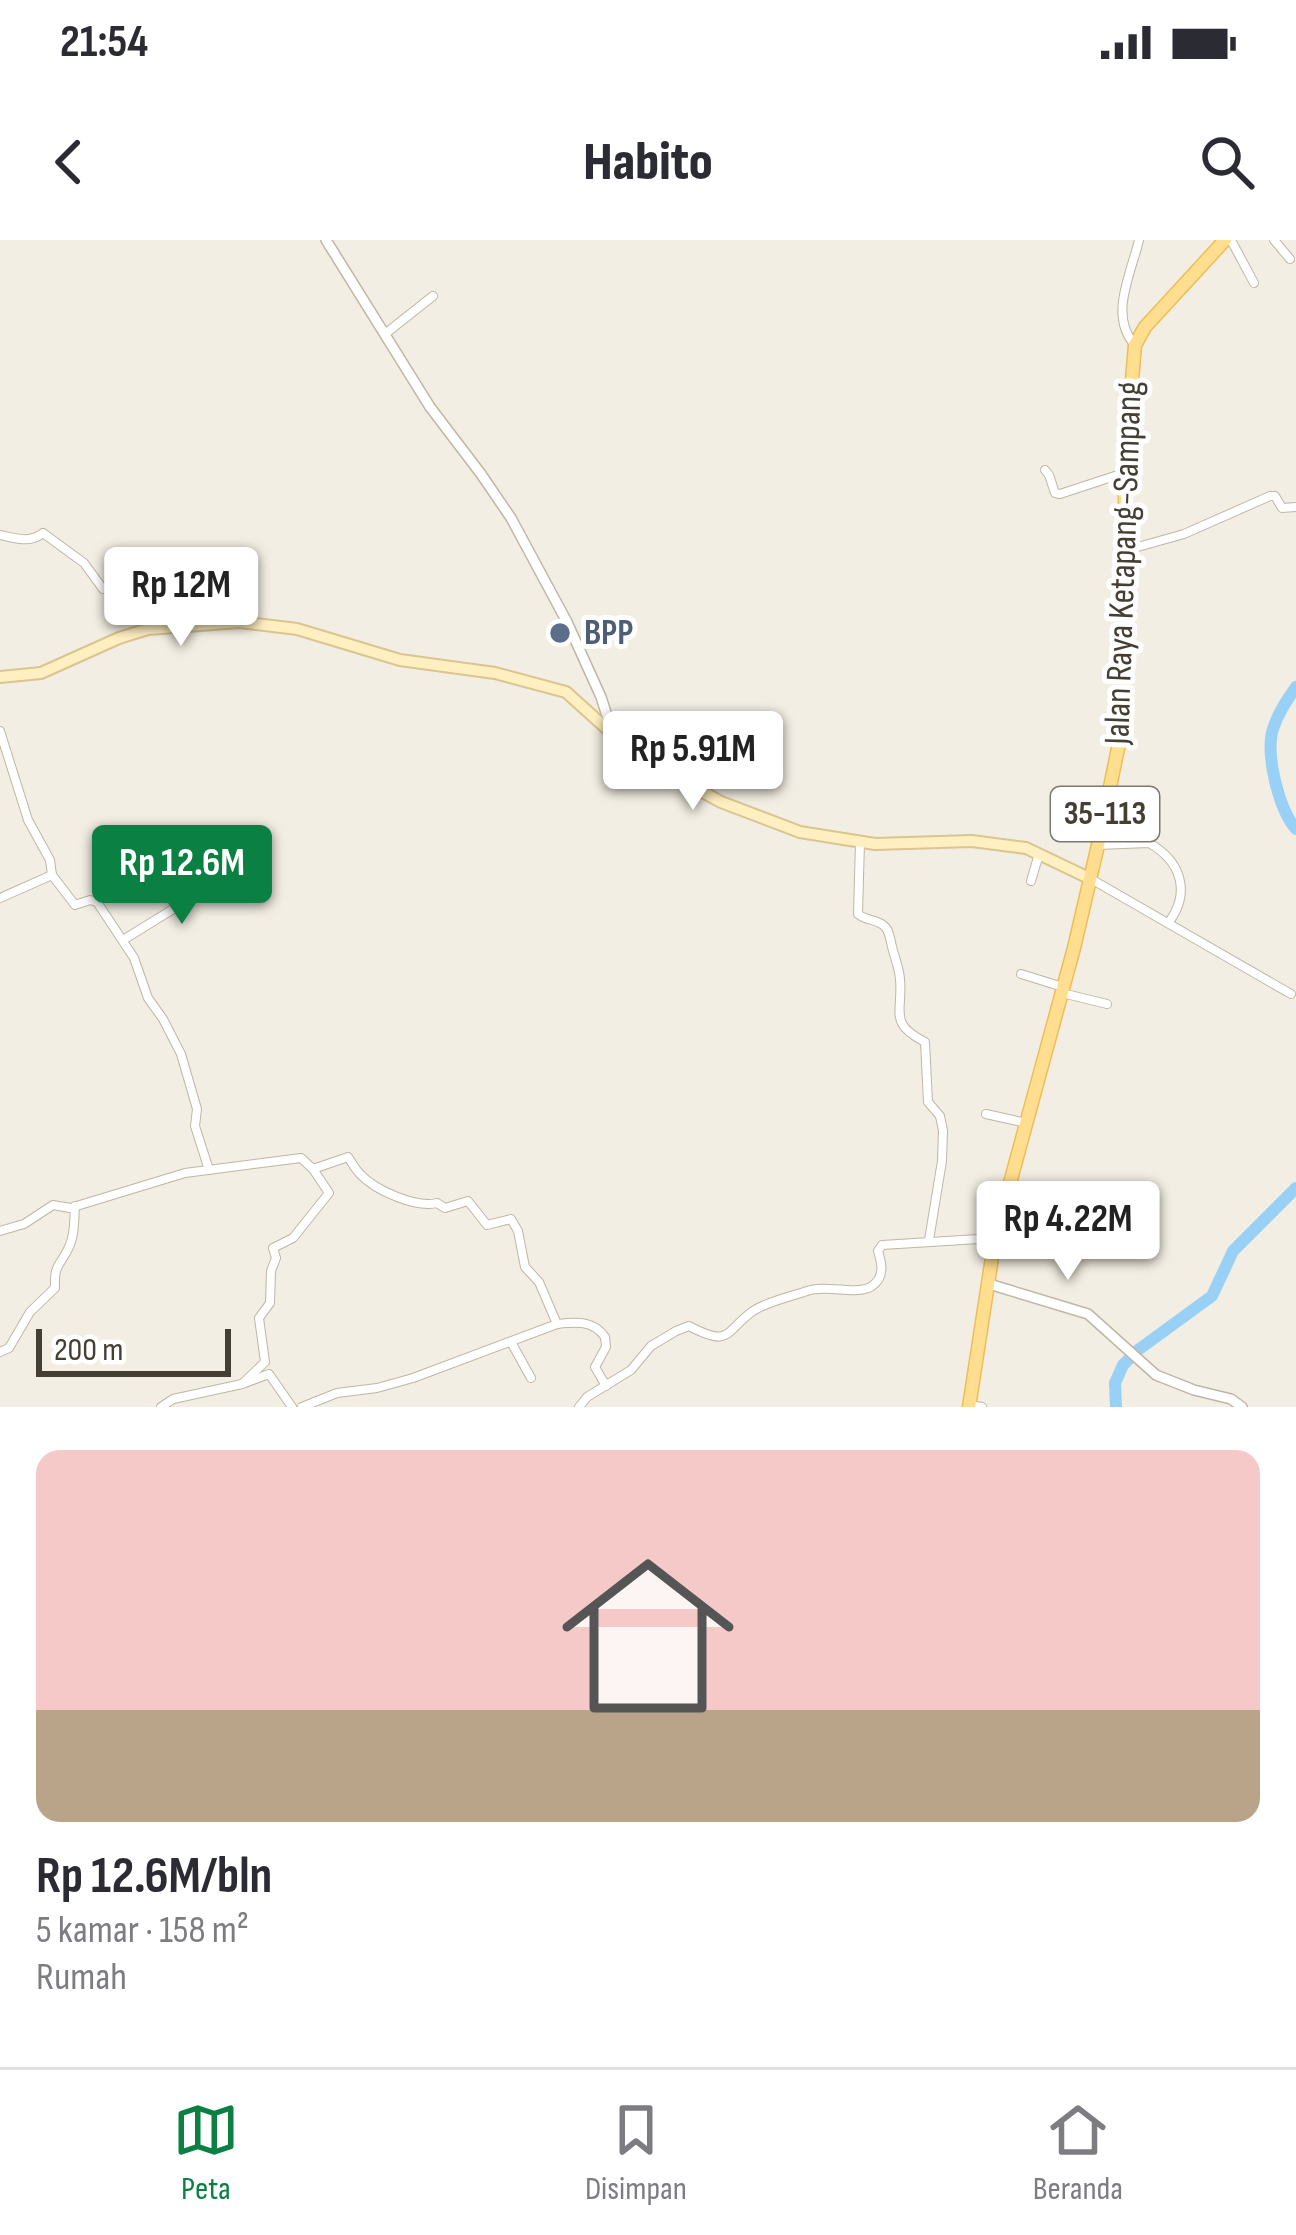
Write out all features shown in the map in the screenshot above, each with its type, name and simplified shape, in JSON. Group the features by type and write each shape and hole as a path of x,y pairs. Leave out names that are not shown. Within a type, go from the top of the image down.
{"main road":[{"name":"Jalan Raya Ketapang-Sampang","path":"969,1406 995,1238 1099,845 1122,729 1127,550 1124,473 1135,345 1144,327 1228,240"},
{"path":"0,677 41,673 148,628 240,622 310,632 400,660 494,673 566,692 637,756 721,802 800,832 905,845 992,842 1040,853 1090,879"}],"street":[{"path":"326,240 430,406 497,496 527,547 602,697 612,732"},
{"path":"1135,345 1124,330 1120,312 1139,240"},
{"path":"1228,240 1254,283"},
{"path":"1274,240 1290,259"},
{"path":"385,334 433,296"},
{"path":"1045,470 1057,494 1124,473"},
{"path":"1127,550 1184,534 1270,496 1282,508 1296,507"},
{"path":"0,535 21,540 43,533 51,537 84,563 104,589"},
{"path":"0,731 28,820 50,860 52,875 75,905 97,902 134,958 148,998 181,1054 209,1170"},
{"path":"1148,812 1149,843"},
{"path":"860,842 858,914 888,930 900,977 900,1020 906,1031 925,1041 928,1104 940,1116 943,1131 929,1240"},
{"path":"1099,845 1149,843 1172,861 1182,894 1169,922"},
{"path":"1031,881 1040,853"},
{"path":"0,898 52,875"},
{"path":"1090,879 1291,994"},
{"path":"123,940 217,882"},
{"path":"1021,974 1107,1004"},
{"path":"986,1114 1026,1123"},
{"path":"313,1169 348,1157 363,1177 412,1203 438,1203 445,1208 466,1201 488,1225 511,1219 525,1267 539,1282 556,1324"},
{"path":"0,1231 24,1224 53,1205 70,1208 178,1175 301,1158 329,1193 293,1238 274,1248 270,1303 259,1318 265,1362 242,1384"},
{"path":"0,1352 9,1348 30,1312 55,1288 54,1273 68,1250 75,1206"},
{"path":"579,1407 587,1397 628,1373 651,1346 681,1328 723,1335 758,1308 808,1290 868,1288 881,1274 880,1246 995,1238"},
{"path":"989,1284 1082,1311 1166,1380 1231,1399 1242,1407"},
{"path":"302,1407 337,1393 413,1378 556,1324 583,1322 604,1334 606,1347 596,1367 606,1386"},
{"path":"511,1342 531,1378"},
{"path":"161,1407 264,1374 271,1375 292,1407"},
{"path":"969,1406 982,1407"}],"waterway":[{"path":"1296,687 1275,723 1271,740 1279,796 1296,829"},
{"path":"1116,1407 1115,1383 1123,1365 1212,1296 1233,1251 1296,1188"}],"place":[{"name":"BPP","path":"560,633"}]}
